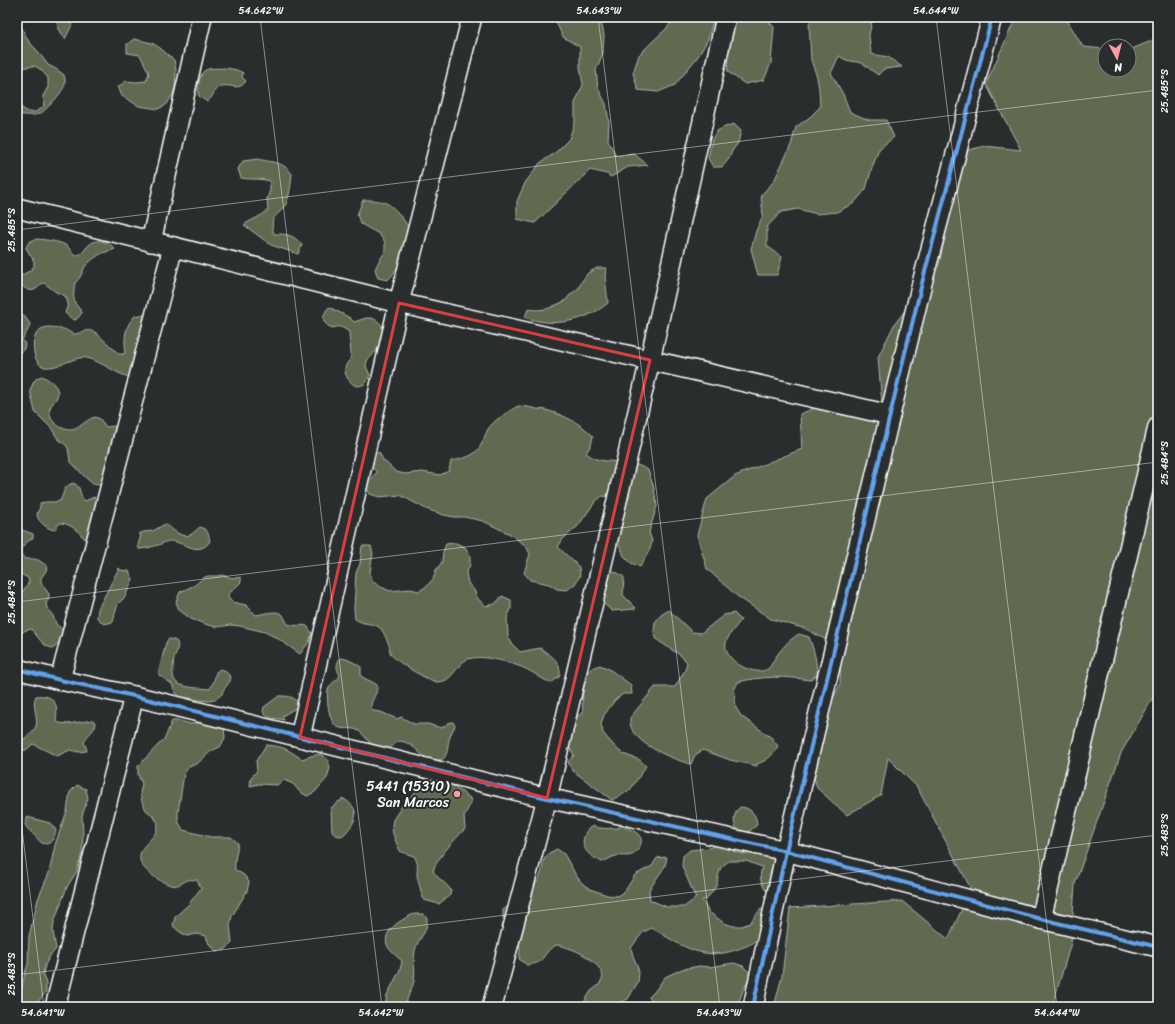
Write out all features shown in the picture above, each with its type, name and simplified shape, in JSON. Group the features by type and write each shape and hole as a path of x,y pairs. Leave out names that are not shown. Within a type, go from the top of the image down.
{"street":[{"path":"152,242 202,17"},
{"path":"300,737 399,303 472,17"},
{"path":"492,1007 547,798 650,360 726,17"},
{"path":"753,1007 786,851 890,415 922,283 992,17"},
{"path":"17,208 399,303 890,415"},
{"path":"60,680 173,247"},
{"path":"1041,919 1158,427"},
{"path":"17,669 134,696 547,798 786,851 1041,919 1158,946"},
{"path":"55,1007 134,696"}],"highlighted area":[{"path":"399,303 650,360 547,798 300,737"}],"green space":[{"path":"55,17 76,17 65,39 58,27"},
{"path":"556,17 600,17 604,35 603,53 596,70 598,88 606,104 609,122 608,140 616,156 634,154 648,165 628,167 611,177 607,174 590,170 535,223 517,219 517,201 525,183 540,163 555,153 569,139 575,121 575,103 583,85 580,66 580,47 563,37 555,20"},
{"path":"676,17 714,17 708,39 699,55 675,85 658,92 638,90 633,73 639,55 666,29"},
{"path":"731,17 764,17 774,27 771,63 764,80 745,84 728,72 726,52"},
{"path":"814,17 873,17 869,35 871,54 888,57 902,67 884,69 878,75 862,63 846,60 839,56 831,73 843,94 850,112 869,120 886,120 894,137 879,149 866,189 854,203 837,212 817,214 798,209 781,212 767,227 767,246 782,257 777,275 758,275 751,249 756,231 763,215 761,195 774,181 791,145 796,127 810,117 820,107 817,77 811,60 809,23"},
{"path":"1016,17 1049,17 1067,20 1083,47 1097,48 1097,78 1137,78 1137,47 1154,40 1158,41 1158,689 1121,753 1075,884 1071,943 1052,1007 774,1007 782,976 790,908 902,901 948,939 962,909 970,887 917,787 888,758 881,795 847,815 817,788 807,751 840,684 841,648 806,629 771,619 737,596 707,569 697,535 707,499 735,476 802,449 800,414 833,401 882,404 878,357 894,325 939,265 947,226 938,191 947,156 984,146 1021,150 986,84"},
{"path":"17,18 29,42 48,65 64,75 65,80 64,87 54,101 42,112 36,115 17,114 17,101 26,111 33,112 40,109 44,106 43,96 48,87 48,78 40,69 34,66 17,69"},
{"path":"134,39 152,43 174,60 176,70 175,88 166,105 158,109 139,106 122,96 118,87 126,81 146,81 149,73 140,55 127,53 127,44"},
{"path":"224,68 243,73 242,77 246,81 237,87 219,87 207,102 198,94 201,75 208,69"},
{"path":"734,124 741,131 738,143 732,151 729,159 722,167 713,167 708,158 712,139 717,131"},
{"path":"258,159 281,165 292,174 286,204 275,216 272,223 274,234 290,235 299,241 302,245 298,254 271,245 244,225 268,210 267,199 270,190 270,181 241,178 238,169 243,161"},
{"path":"363,200 380,201 386,203 395,209 409,227 401,261 388,280 378,278 375,269 385,252 385,242 379,234 361,224 357,215"},
{"path":"37,239 62,243 68,247 74,255 81,254 89,245 96,241 103,241 110,244 115,249 101,254 87,264 75,283 74,301 82,313 76,320 72,319 65,313 68,304 65,296 56,292 44,283 31,291 26,289 18,282 17,278 31,270 34,266 34,261 26,248 30,242"},
{"path":"597,268 606,268 605,277 608,303 599,310 579,319 568,321 546,322 525,317 528,309 547,309 565,301 578,289 588,273"},
{"path":"329,307 350,318 354,322 366,318 375,319 383,328 386,340 367,361 366,366 370,375 366,383 363,385 355,385 350,382 347,377 345,367 351,355 349,332 341,327 333,328 324,322 325,314"},
{"path":"17,311 25,317 30,324 22,340 25,344 24,349 17,355"},
{"path":"144,315 146,318 132,377 122,375 92,359 87,358 77,358 56,366 45,367 40,365 34,354 34,340 37,333 41,329 54,327 74,334 85,331 95,332 119,354 124,354 127,327 135,316"},
{"path":"42,376 56,387 58,393 50,412 52,419 60,427 71,430 75,429 95,417 100,419 106,427 115,426 118,429 102,484 93,484 70,461 68,448 66,445 58,439 51,428 35,412 30,390 34,381"},
{"path":"518,406 552,412 583,427 593,436 591,445 586,453 595,458 631,463 648,470 654,488 657,506 649,532 652,541 650,549 640,567 631,563 624,556 621,548 610,533 611,497 602,496 595,502 578,526 563,539 558,547 579,567 580,576 575,584 567,590 557,589 549,584 530,580 524,573 530,554 526,546 510,534 483,521 444,515 426,509 400,495 379,497 370,494 365,486 377,472 370,466 371,456 379,452 383,460 396,472 405,474 422,472 440,475 449,471 451,461 473,454 479,448 491,425"},
{"path":"73,483 78,487 85,501 94,497 101,503 90,545 69,525 60,523 54,530 41,523 37,515 40,503 60,501 65,488"},
{"path":"165,524 183,536 190,535 200,527 207,532 210,541 206,546 201,548 167,541 161,544 139,549 138,545 141,535 139,534 153,531"},
{"path":"17,528 33,534 33,538 25,544 21,550 22,556 25,559 37,560 47,566 46,571 41,578 41,583 49,594 49,599 46,603 47,608 53,616 56,624 64,631 65,636 54,648 44,644 31,629 17,635 17,593 24,590 29,582 28,578 17,572"},
{"path":"456,543 465,547 470,555 470,565 466,573 468,583 474,590 478,599 486,606 495,604 502,596 511,600 511,609 507,618 508,637 513,645 520,652 540,648 555,659 559,666 560,676 551,683 514,664 485,658 469,659 460,665 450,678 438,682 434,681 413,671 398,661 390,652 389,645 379,627 355,619 354,609 356,573 360,564 362,546 371,546 373,554 370,573 373,582 390,591 410,589 419,591 427,586 433,579 436,570 442,562 446,544"},
{"path":"119,568 120,570 129,571 133,579 125,597 118,604 113,622 104,624 97,618 98,609"},
{"path":"612,571 624,577 623,595 636,608 635,609 612,611 601,601 608,575"},
{"path":"222,575 234,578 241,577 241,582 228,595 232,602 246,605 256,615 277,612 283,615 288,624 307,626 312,633 309,642 300,654 277,638 265,632 240,626 230,625 217,627 208,625 191,619 179,610 176,602 180,592 195,585 203,578"},
{"path":"669,610 692,632 701,633 724,615 734,613 741,620 728,637 726,649 729,656 734,661 741,666 756,671 763,671 769,668 783,648 799,634 809,637 815,656 817,675 809,680 774,677 747,680 738,682 734,690 736,708 741,716 772,738 778,746 769,757 757,764 757,766 730,760 703,750 695,755 691,764 657,751 648,746 635,734 631,726 630,718 655,687 675,687 685,670 687,662 680,655 657,640 654,632 655,622 661,615"},
{"path":"168,639 176,641 178,646 174,659 173,672 174,679 177,683 188,687 210,689 216,672 220,669 224,670 231,677 230,681 222,692 223,693 215,700 209,701 179,696 175,692 172,684 159,675 159,670"},
{"path":"340,658 354,662 361,667 361,676 377,685 377,692 371,705 373,711 381,712 397,719 401,717 414,724 428,724 441,728 448,723 453,722 455,726 450,736 447,753 444,758 442,760 433,760 426,758 410,745 400,741 398,741 387,751 381,752 359,731 336,726 330,715 327,694 333,682 338,679 340,675 337,666"},
{"path":"600,665 609,669 631,685 632,694 623,694 615,700 604,715 601,724 603,733 623,754 640,760 646,766 630,790 612,800 572,770 568,762 574,755 569,747 555,732 554,723 571,719 583,713 584,683 586,677 591,669"},
{"path":"36,696 51,698 54,701 57,709 56,720 59,723 68,724 93,720 96,724 95,727 84,743 87,751 78,752 70,750 57,756 33,744 26,750 21,750 19,746 33,731 37,723 34,703"},
{"path":"279,696 295,699 299,704 296,708 282,716 284,720 270,718 263,712 264,707"},
{"path":"218,720 224,727 225,738 220,747 211,751 197,764 189,766 184,774 178,812 178,821 183,830 211,837 231,837 238,843 235,859 235,870 244,875 249,882 247,891 232,916 230,925 232,943 225,950 216,951 209,944 206,936 197,934 187,936 173,926 175,917 189,904 201,888 197,880 189,880 178,885 171,885 150,874 142,865 140,860 141,852 156,832 158,823 146,810 142,802 140,793 142,784 138,775 138,766 165,738 172,721 181,721 190,724"},
{"path":"266,745 286,749 302,759 320,754 328,760 330,768 327,778 315,792 307,796 299,791 293,784 284,780 277,785 259,784 250,786 251,777 257,771 256,761"},
{"path":"444,779 470,798 471,803 464,816 465,829 442,855 433,871 451,890 450,895 439,904 424,900 417,875 417,861 414,856 401,852 393,834 392,825 393,820 403,804 414,794 420,782 434,782 436,780"},
{"path":"77,785 86,789 88,798 82,816 82,853 77,871 67,887 54,922 53,931 56,949 45,965 43,974 46,983 46,992 34,1007 17,1007 17,998 21,991 28,964 29,936 38,899 49,873 55,845 67,811 70,792"},
{"path":"342,798 352,805 355,817 354,822 346,833 340,836 332,832 331,808 342,800"},
{"path":"740,807 750,810 757,821 757,825 747,833 738,832 735,825 734,819 737,810"},
{"path":"27,817 50,823 56,830 54,838 48,844 42,843 28,829 25,824"},
{"path":"620,825 636,832 641,838 640,846 634,854 612,857 602,862 594,858 585,849 583,842 588,829 594,826 599,828 619,828"},
{"path":"717,845 726,847 735,852 745,854 755,853 790,860 795,870 775,890 767,892 761,880 762,867 746,861 729,861 721,867 717,885 706,900 702,900 709,912 724,923 733,926 742,926 750,923 761,909 768,914 759,937 751,944 728,952 716,954 704,953 673,941 652,928 643,932 631,948 639,973 638,982 628,999 611,1007 581,1007 591,991 599,985 603,977 600,970 586,956 557,945 550,949 540,961 535,963 527,965 519,959 520,950 517,931 506,917 503,919 503,910 518,898 526,894 533,887 539,879 543,861 549,853 557,849 564,854 577,877 590,889 607,895 617,896 625,891 635,875 652,866 657,858 667,857 665,866 649,890 650,900 667,907 684,907 696,898 682,866 683,856 690,850 708,848"},
{"path":"414,914 423,914 427,918 427,923 425,931 415,950 415,977 406,1007 385,1007 387,995 400,970 402,961 388,947 386,941 387,936 398,922"},
{"path":"734,963 743,966 750,973 740,997 738,1007 654,1007 649,997 665,977 682,969"}],"cycle path":[{"path":"753,1007 786,851 890,415 922,283 992,17"},
{"path":"17,669 134,696 547,798 786,851 1041,919 1158,947"}],"place":[{"name":"5441 (15310) San Marcos","path":"457,794"}]}
